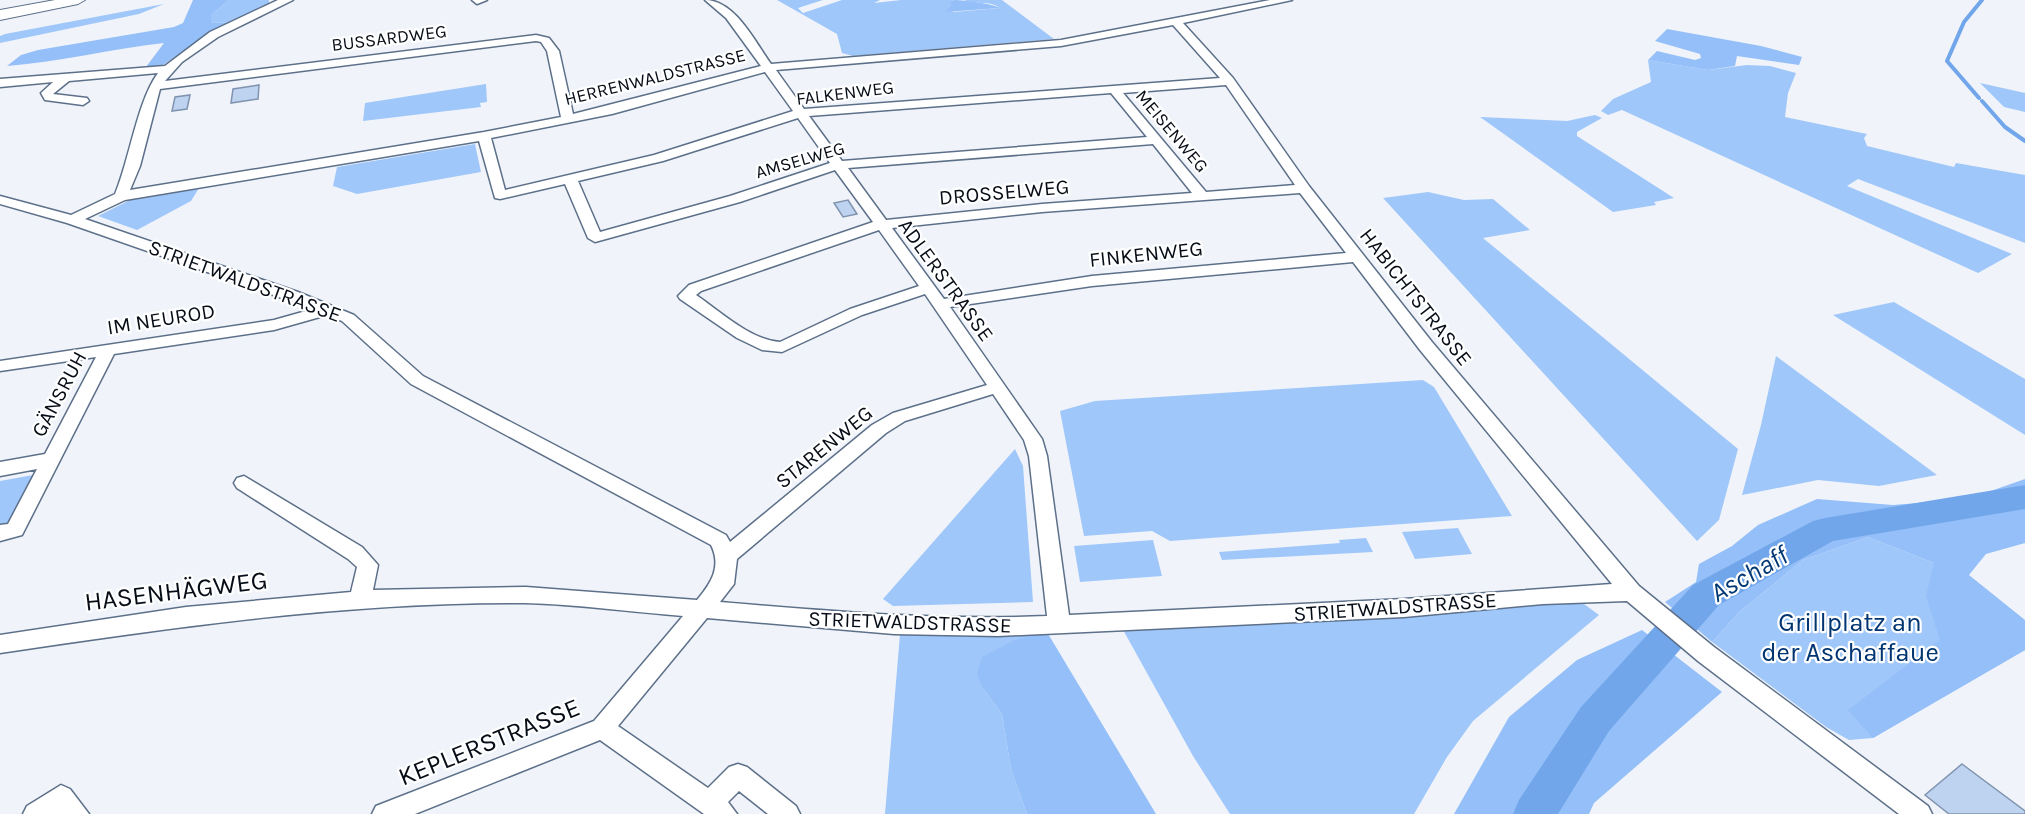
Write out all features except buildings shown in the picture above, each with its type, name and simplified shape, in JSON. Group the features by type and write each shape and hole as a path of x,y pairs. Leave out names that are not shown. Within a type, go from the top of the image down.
{"highway":[{"path":"0,7 36,0"},
{"path":"0,15 78,0"}],"street":[{"path":"122,196 133,166 155,86 167,69 235,24 288,0"},
{"name":"ADLERSTRASSE","path":"710,0 730,16 880,225 940,304 1033,438 1038,456 1059,623"},
{"name":"HERRENWALDSTRASSE","path":"72,220 122,196 484,136 634,105 768,68 814,62 1061,43 1287,0"},
{"name":"HABICHTSTRASSE","path":"1176,22 1205,51 1229,81 1304,189 1426,346 1631,592"},
{"name":"BUSSARDWEG","path":"155,86 536,38 545,40 553,51 568,119"},
{"path":"0,83 167,69"},
{"path":"65,78 47,93 49,97 83,101"},
{"name":"FALKENWEG","path":"484,136 500,195 658,158 801,113 1229,81"},
{"name":"MEISENWEG","path":"1113,89 1203,197"},
{"name":"AMSELWEG","path":"570,179 595,238 735,199 837,165 1156,140"},
{"name":"DROSSELWEG","path":"927,288 856,312 782,347 768,346 743,334 686,296 695,288 880,225 1042,208 1304,189"},
{"name":"STRIETWALDSTRASSE","path":"0,200 72,220 328,309 357,325 417,380 719,540 727,556"},
{"name":"FINKENWEG","path":"940,304 1092,282 1357,257"},
{"name":"IM NEUROD","path":"0,366 274,325 305,318 328,309"},
{"name":"GÄNSRUH","path":"0,533 15,530 108,350"},
{"name":"STARENWEG","path":"727,556 879,429 899,417 998,387"},
{"name":"GÄNSRUH","path":"0,469 50,460"},
{"path":"244,483 355,553 368,565 360,600"},
{"path":"704,609 723,584 727,556"},
{"path":"1631,592 1706,654 1919,814"},
{"name":"STRIETWALDSTRASSE","path":"704,609 894,625 998,627 1288,614 1631,592"},
{"name":"HASENHÄGWEG","path":"0,644 186,616 360,600 526,595 704,609"},
{"name":"KEPLERSTRASSE","path":"385,814 602,728 704,609"},
{"path":"602,728 717,808 738,775 787,814"},
{"path":"36,814 61,797 76,814"}],"green space":[{"path":"229,0 269,0 269,6 233,22 211,23 211,15"},
{"path":"777,0 823,0 798,8 803,13 842,0 880,0 874,3 901,0 955,0 951,1 953,12 1000,8 991,4 964,0 1002,0 1054,39 853,56 842,53 837,34"},
{"path":"164,4 139,14 0,43 0,36 5,34"},
{"path":"1648,60 1708,70 1747,65 1770,66 1796,73 1788,93 1785,117 1867,134 1864,138 1867,146 1954,167 1956,163 2025,175 2025,243 1858,179 1847,186 2012,254 1978,273 1622,110 1608,115 1601,111 1613,99 1651,82"},
{"path":"1980,83 2025,93 2025,112 2004,107"},
{"path":"486,84 487,102 480,103 481,107 363,121 365,103"},
{"path":"1595,115 1602,118 1577,132 1577,136 1674,198 1654,202 1656,205 1613,212 1480,117 1567,121"},
{"path":"475,144 481,172 357,194 333,186 337,167"},
{"path":"199,188 191,201 137,230 98,216 136,197"},
{"path":"1428,192 1464,200 1493,199 1530,230 1483,238 1738,449 1719,520 1697,541 1383,198"},
{"path":"1894,302 2025,379 2025,435 1833,315"},
{"path":"1776,356 1937,475 1879,486 1818,480 1742,495 1761,425"},
{"path":"1423,380 1434,387 1512,516 1170,541 1152,531 1084,536 1060,411 1095,401"},
{"path":"1015,449 1023,466 1033,602 893,606 883,599"},
{"path":"33,475 7,525 0,527 0,481"},
{"path":"1458,528 1472,554 1415,559 1402,532"},
{"name":"Grillplatz an der Aschaffaue","path":"1868,537 1934,563 2025,650 1873,738 1849,740 1826,727 1712,642 1739,612 1803,560"},
{"path":"1366,538 1373,552 1222,560 1219,552 1340,543 1339,540"},
{"path":"1153,540 1162,576 1080,582 1074,546"},
{"path":"1544,603 1584,604 1599,615 1473,721 1447,757 1414,814 1230,814 1193,756 1122,628"},
{"path":"1047,632 983,688 1002,714 1011,769 1027,814 885,814 900,634"}],"shaded area":[{"path":"193,0 229,0 211,15 211,23 233,22 205,36 163,65 146,67 164,43 7,66 21,55 38,50 174,27 183,23"},
{"path":"951,1 978,2 1000,8 945,12 951,6"},
{"path":"1667,29 1761,46 1802,57 1799,65 1737,56 1735,66 1708,70 1648,60 1657,51 1695,60 1701,58 1700,54 1655,41"},
{"path":"2025,479 2025,543 1986,554 1969,575 2025,620 2025,650 1873,738 1848,710 1940,640 1926,596 1934,563 1868,537 1803,560 1739,612 1712,642 1665,602 1696,582 1699,564 1732,546 1758,525 1817,499 1893,505 1968,499"},
{"path":"1642,630 1722,692 1594,803 1589,814 1454,814 1509,717 1577,660"},
{"path":"1047,632 1156,814 1027,814 1011,769 1002,714 983,688 977,674 982,657 1015,640"}],"waterway":[{"path":"1979,98 1947,61 1964,22 1982,0"},
{"path":"1982,101 2005,127 2025,141"},
{"name":"Aschaff","path":"1534,814 1595,719 1706,595 1825,530 2025,497"}]}
